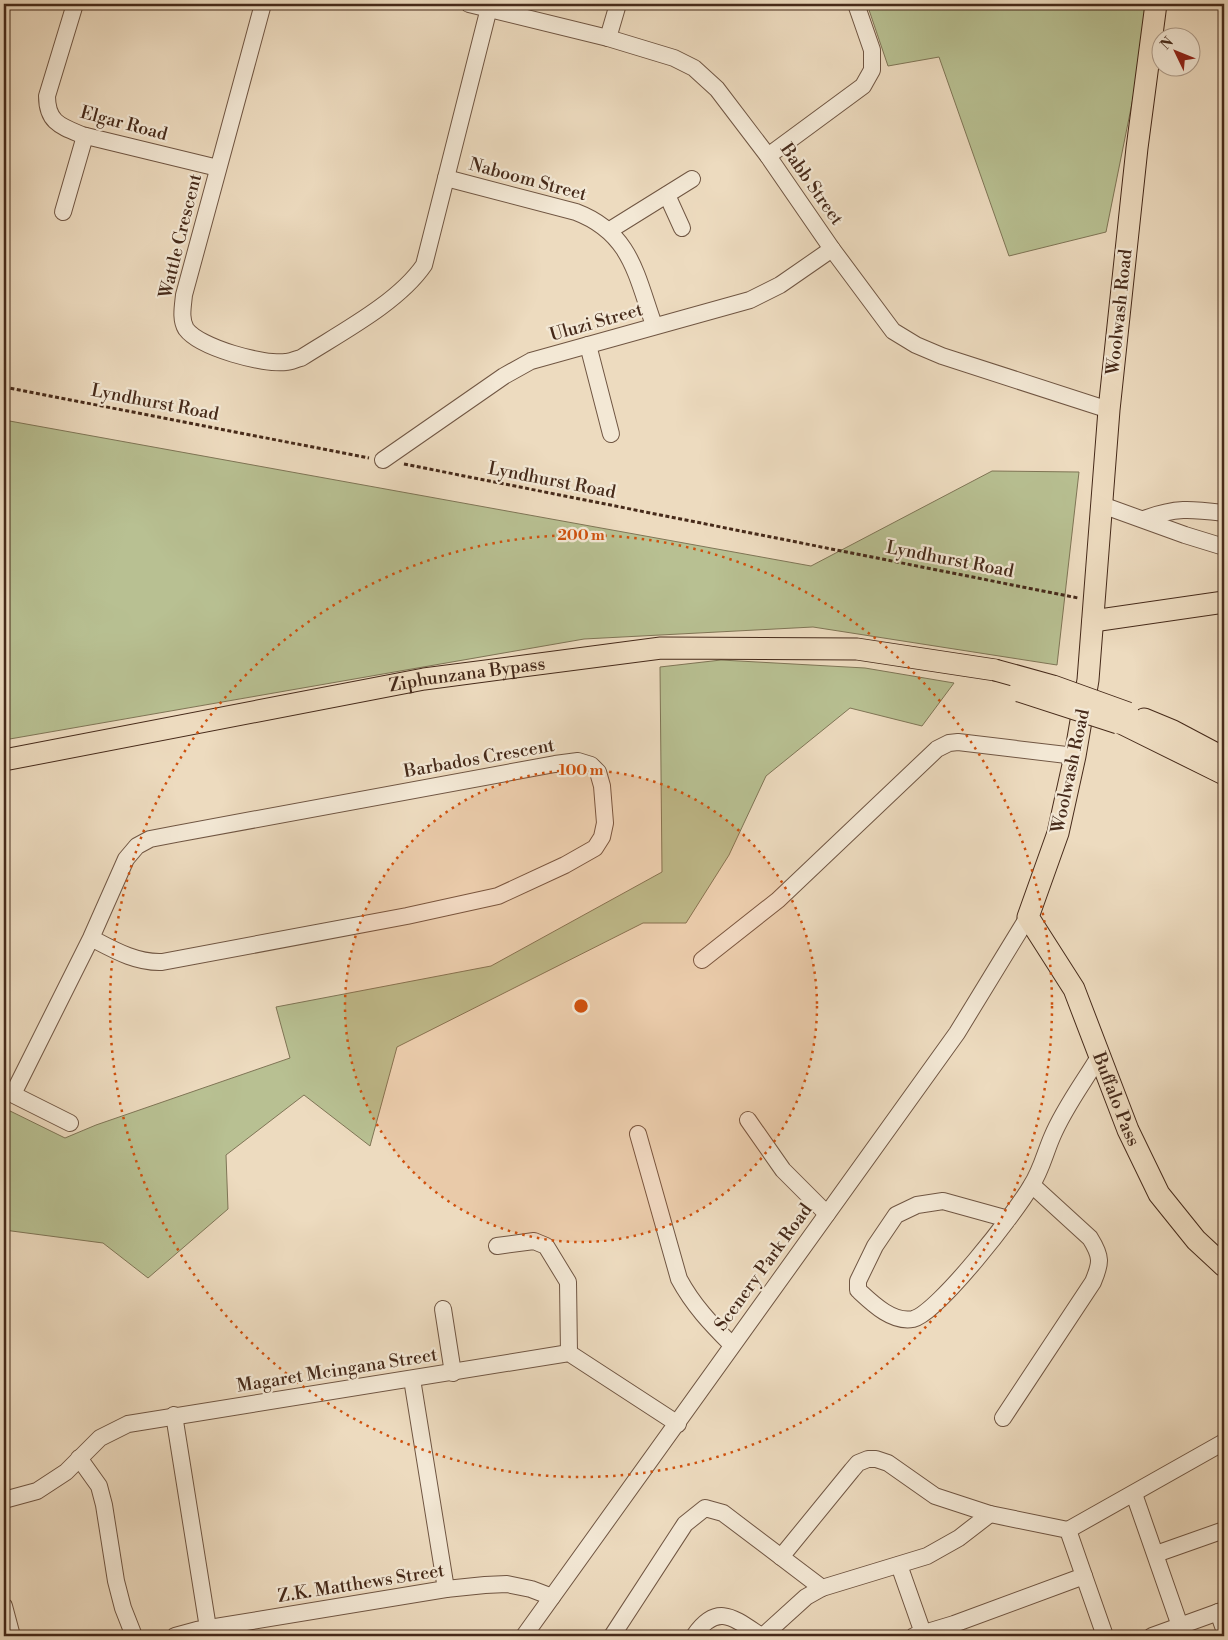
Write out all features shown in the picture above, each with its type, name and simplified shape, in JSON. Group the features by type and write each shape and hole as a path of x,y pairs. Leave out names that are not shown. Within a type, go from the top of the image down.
{"main road":[{"name":"Woolwash Road","path":"1028,917 1058,833 1075,756 1088,680 1109,410 1137,148 1156,4"},
{"path":"1094,612 1224,602"},
{"name":"Ziphunzana Bypass","path":"4,760 424,679 661,648 856,649 935,663 994,677 1125,718"},
{"path":"1125,718 1173,730 1224,758"},
{"path":"1125,718 1224,774"},
{"name":"Buffalo Pass","path":"1028,917 1074,989 1128,1130 1159,1194 1196,1240 1224,1266"}],"street":[{"name":"Elgar Road","path":"74,4 47,96 47,108 52,118 63,127 86,136 218,168"},
{"name":"Wattle Crescent","path":"264,4 184,295 182,314 185,328 196,340 215,349 271,362 287,362 301,358 394,296 414,280 424,265 490,6"},
{"name":"Babb Street","path":"470,4 490,6 608,38 674,58 694,68 717,88 768,156 832,249 894,331 916,346 942,356 1109,410"},
{"path":"608,38 618,4"},
{"path":"768,156 863,86 872,70 872,50 856,4"},
{"path":"64,212 86,136"},
{"name":"Naboom Street","path":"446,178 576,212 593,218 610,230 631,259 654,325"},
{"path":"610,230 692,179"},
{"path":"667,195 682,228"},
{"name":"Uluzi Street","path":"383,460 504,376 531,362 654,325 750,300 780,285 832,249"},
{"path":"588,345 611,434"},
{"path":"1102,505 1224,547"},
{"path":"1144,519 1167,510 1186,509 1224,513"},
{"path":"702,960 778,900 937,749 949,743 966,742 1075,756"},
{"name":"Barbados Crescent","path":"8,1092 91,938 126,859 137,846 150,839 555,764 578,761 591,765 598,772 602,786 605,823 602,837 595,848 565,865 498,896 162,962 137,960 91,938"},
{"name":"Scenery Park Road","path":"524,1636 678,1424 732,1345 957,1032 1028,917"},
{"path":"1008,1219 944,1201 918,1205 896,1215 875,1246 858,1281 858,1290 879,1309 902,1320 924,1315 956,1281 1008,1219 1032,1185 1052,1136 1100,1055"},
{"path":"8,1092 70,1123"},
{"path":"748,1120 783,1170 827,1214"},
{"path":"638,1134 679,1279 690,1299 705,1318 732,1345"},
{"path":"1003,1418 1093,1282 1100,1264 1097,1249 1090,1238 1032,1185"},
{"path":"497,1246 534,1241 546,1246 568,1282 569,1353 678,1424"},
{"path":"443,1309 452,1372"},
{"name":"Magaret Mcingana Street","path":"4,1500 37,1491 66,1472 100,1438 128,1424 174,1415 569,1353"},
{"path":"412,1379 446,1589"},
{"path":"174,1415 208,1628"},
{"path":"781,1557 858,1463 868,1459 888,1463 935,1496 990,1514 1068,1530 1224,1442"},
{"path":"79,1458 99,1486 116,1580 123,1608 134,1636"},
{"path":"1134,1494 1180,1626"},
{"path":"612,1636 685,1524 695,1514 705,1508 723,1513 822,1588"},
{"path":"694,1636 709,1620 722,1615 731,1616 762,1636 806,1597 822,1588 927,1556 959,1538 990,1514"},
{"path":"1068,1530 1106,1636"},
{"path":"1156,1554 1224,1530"},
{"path":"899,1565 919,1635 956,1630 1084,1576"},
{"name":"Z.K. Matthews Street","path":"175,1636 208,1628 446,1589 507,1584 531,1589 552,1597"},
{"path":"4,1606 12,1636"},
{"path":"1152,1636 1221,1611 1224,1629"}],"path":[{"name":"Lyndhurst Road","path":"4,387 383,460 1094,612"}],"green space":[{"path":"867,4 1152,4 1106,232 1009,256 939,57 888,66"},
{"path":"4,420 811,566 992,471 1079,472 1057,665 813,627 584,639 4,740"},
{"path":"721,660 865,668 954,683 922,726 850,708 766,776 729,855 686,923 643,923 397,1047 370,1146 304,1095 226,1155 228,1209 148,1278 103,1243 4,1230 4,1108 65,1138 96,1125 290,1058 276,1007 491,966 662,872 660,667"}]}
